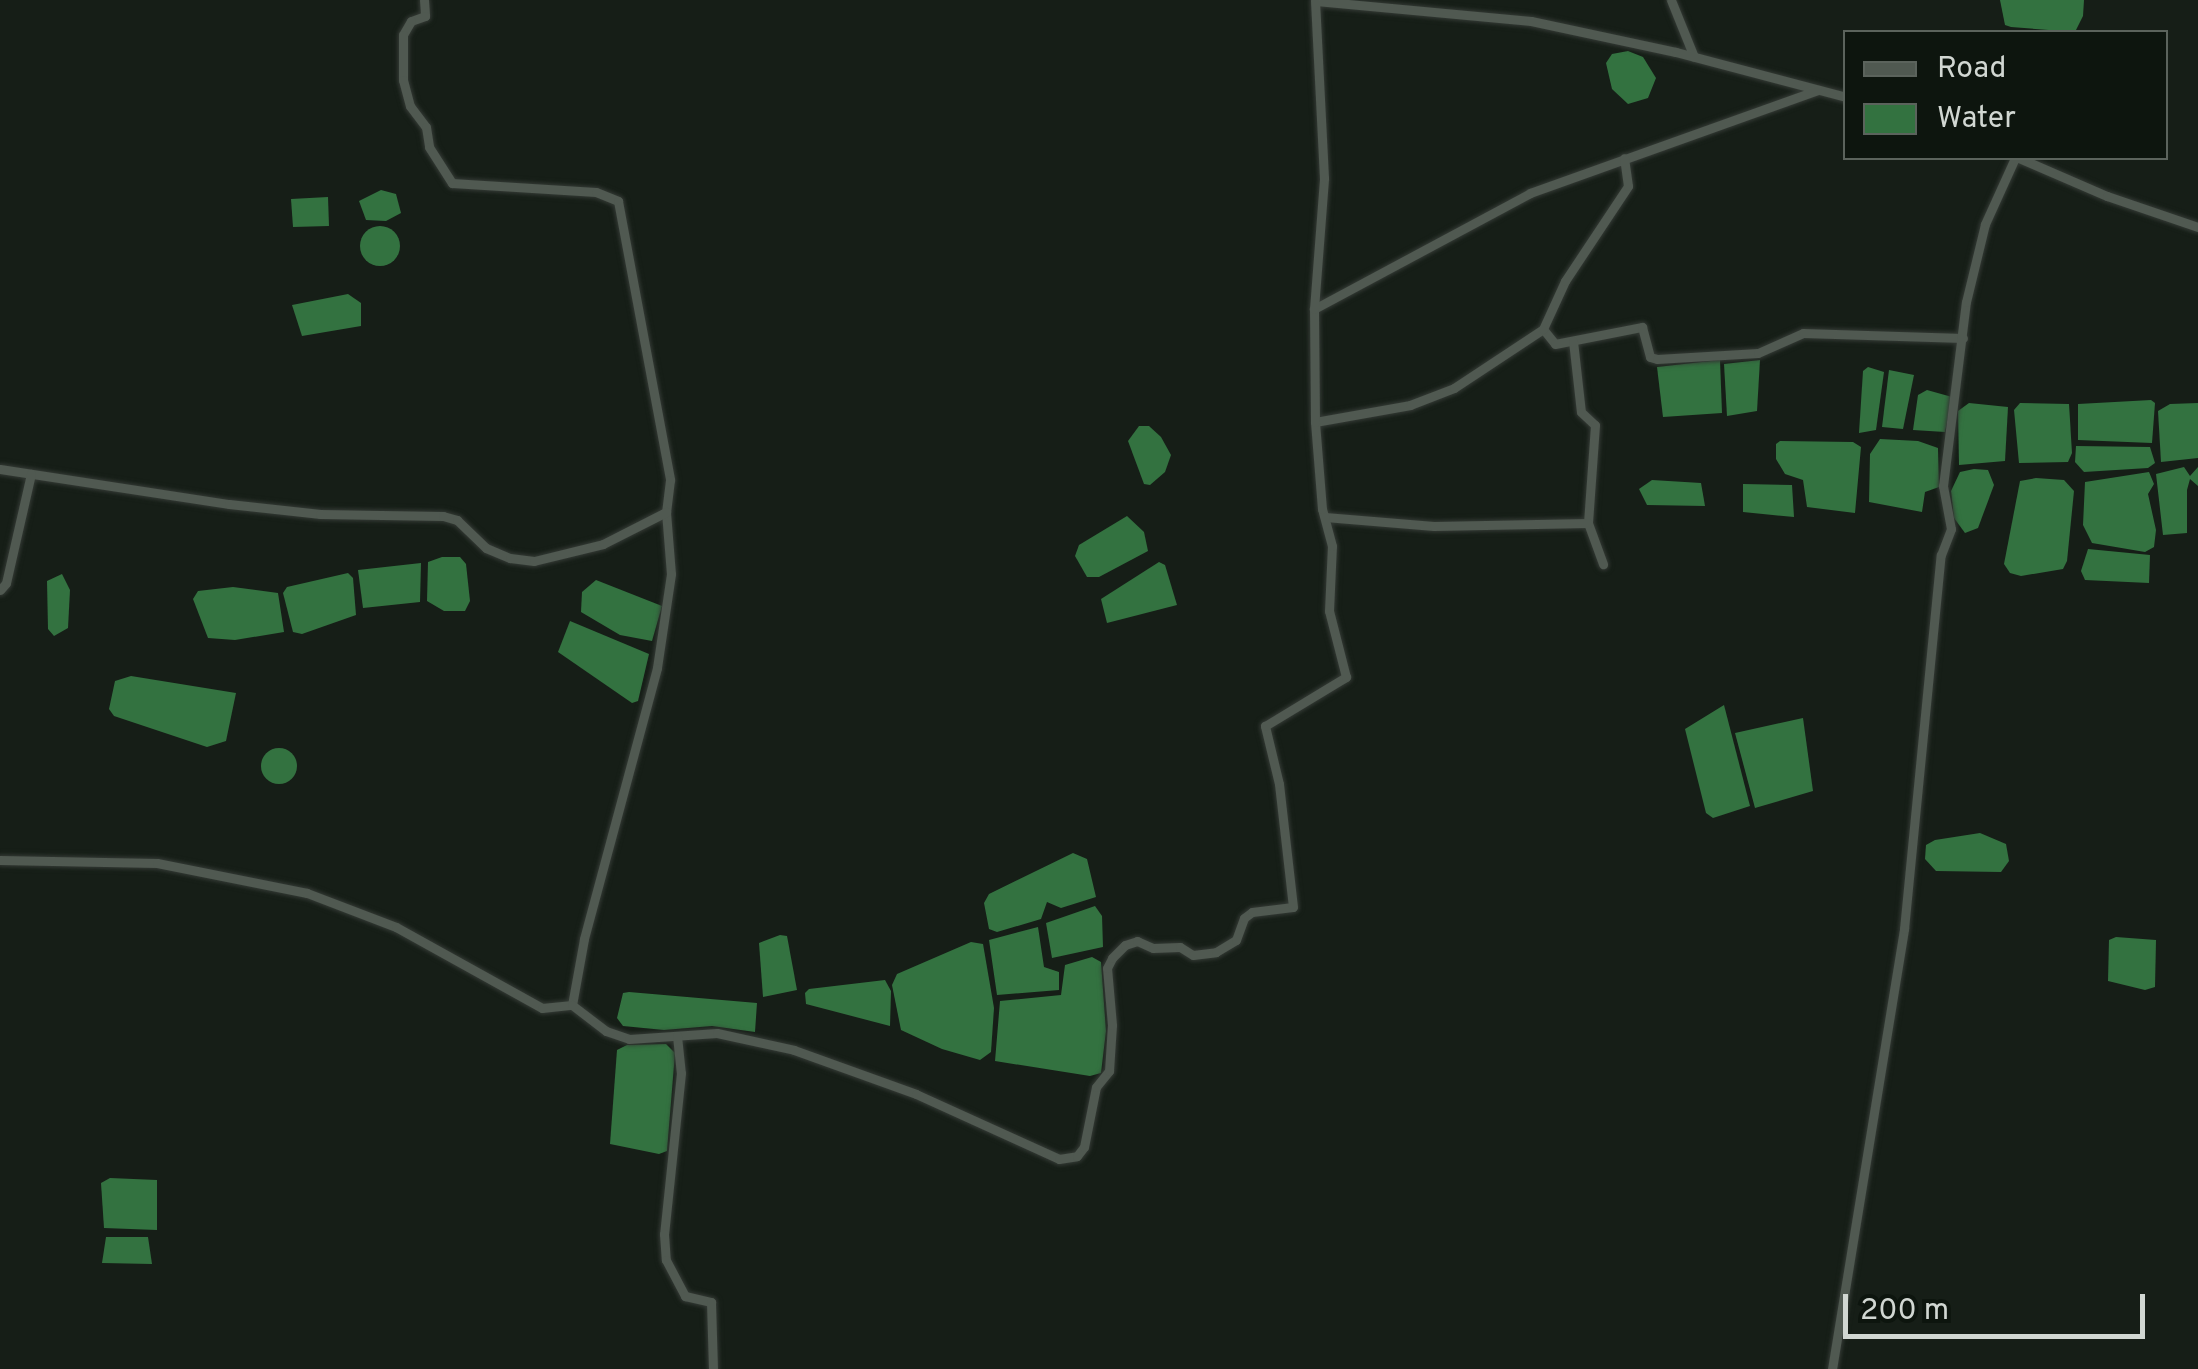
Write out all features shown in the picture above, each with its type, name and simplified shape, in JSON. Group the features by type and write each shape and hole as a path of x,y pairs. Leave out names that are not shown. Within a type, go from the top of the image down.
{"street":[{"path":"424,0 425,16 411,21 404,35 404,80 410,106 426,127 429,147 452,183 596,192 618,201 670,480 666,512 671,574 657,668 584,938 572,1006"},
{"path":"0,860 157,863 307,892 396,926 542,1008 572,1006 606,1031 628,1039 717,1033 794,1050 916,1094 1059,1159 1077,1156 1084,1146 1096,1088 1109,1071 1112,1025 1107,968 1112,958 1126,945 1138,941 1153,948 1180,946 1193,956 1216,952 1236,940 1244,918 1252,912 1293,908 1279,784 1264,726 1346,677 1329,611 1332,546 1315,422 1314,309 1324,178 1316,0 1530,21 1843,96"},
{"path":"1670,0 1694,58"},
{"path":"1314,309 1530,193 1817,90"},
{"path":"1315,422 1410,405 1454,388 1543,329 1565,281 1628,186 1624,158"},
{"path":"1832,1369 1904,929 1941,555 1951,529 1943,486 1966,302 1985,224 2016,160"},
{"path":"2022,160 2198,228"},
{"path":"1543,329 1555,344 1642,327 1650,357 1657,359 1758,353 1803,333 1963,338"},
{"path":"1573,341 1581,412 1595,425 1588,523 1603,564"},
{"path":"0,470 320,514 443,516 457,520 486,548 510,558 534,561 603,544 666,512"},
{"path":"0,590 6,583 31,474"},
{"path":"1325,517 1434,526 1588,523"},
{"path":"677,1036 681,1072 664,1234 666,1260 685,1296 710,1302 713,1369"}],"water":[{"path":"2000,0 2084,0 2083,16 2076,30 2005,25"},
{"path":"1628,51 1643,57 1656,78 1648,98 1628,104 1612,89 1606,63 1612,54"},
{"path":"381,190 396,194 401,213 386,221 366,220 359,201"},
{"path":"328,197 329,226 293,227 291,199"},
{"path":"380,226 394,232 400,246 394,260 380,266 366,260 360,246 366,232"},
{"path":"348,294 361,303 361,326 302,336 292,305"},
{"path":"1720,360 1722,413 1663,417 1657,367"},
{"path":"1760,360 1757,411 1727,416 1724,364"},
{"path":"1868,367 1884,372 1876,430 1859,433 1863,371"},
{"path":"1889,370 1914,375 1903,429 1882,427"},
{"path":"1927,390 1952,397 1945,432 1913,430 1918,395"},
{"path":"2151,400 2155,403 2152,443 2078,440 2078,404"},
{"path":"1969,403 2008,407 2005,461 1959,465 1958,411"},
{"path":"2020,403 2069,404 2072,453 2068,462 2019,463 2014,410"},
{"path":"2198,403 2198,458 2161,462 2158,411 2170,404"},
{"path":"1139,426 1149,426 1171,455 1165,472 1150,485 1144,484 1128,441"},
{"path":"1880,439 1918,441 1938,448 1939,487 1925,492 1922,512 1869,502 1870,454"},
{"path":"1853,442 1861,447 1855,513 1807,507 1803,480 1785,474 1776,459 1776,444"},
{"path":"2076,446 2150,447 2155,463 2148,468 2084,472 2075,462"},
{"path":"2184,467 2190,476 2198,467 2198,486 2190,479 2187,490 2187,533 2163,535 2156,474"},
{"path":"1988,470 1994,485 1978,528 1965,533 1954,518 1951,491 1960,472"},
{"path":"2149,472 2154,484 2148,494 2156,530 2154,547 2145,552 2092,543 2083,525 2085,482"},
{"path":"1652,480 1701,483 1705,506 1647,505 1639,489"},
{"path":"2064,480 2074,491 2067,561 2063,569 2021,576 2010,573 2004,564 2020,481"},
{"path":"1743,484 1792,485 1794,517 1743,512"},
{"path":"1127,516 1144,532 1148,551 1099,577 1087,577 1075,556 1079,545"},
{"path":"2088,549 2150,555 2149,583 2085,580 2081,571"},
{"path":"460,557 466,564 470,601 465,611 444,611 427,601 428,562"},
{"path":"1159,562 1165,565 1177,605 1107,623 1101,599"},
{"path":"421,563 420,602 363,608 358,570"},
{"path":"348,573 353,578 356,615 302,634 293,632 283,593 287,587"},
{"path":"62,574 70,590 68,628 54,636 48,629 47,581"},
{"path":"596,580 662,606 652,641 620,635 581,612 582,592"},
{"path":"233,587 278,593 284,632 235,640 208,638 193,599 198,591"},
{"path":"570,621 649,654 638,701 632,703 558,652"},
{"path":"131,676 236,693 226,741 207,747 114,716 109,709 115,681"},
{"path":"1724,705 1750,806 1713,818 1706,813 1685,729"},
{"path":"1803,718 1813,791 1755,808 1735,733"},
{"path":"279,748 292,753 297,766 292,779 279,784 266,779 261,766 266,753"},
{"path":"1980,833 2006,844 2009,861 2001,872 1936,871 1925,859 1926,845 1935,840"},
{"path":"1073,853 1087,859 1096,897 1061,908 1047,902 1041,919 997,932 989,929 984,903 989,894"},
{"path":"1095,906 1102,916 1103,947 1052,958 1046,923"},
{"path":"1038,927 1044,967 1059,972 1059,990 997,995 989,940"},
{"path":"787,936 797,990 763,997 759,943"},
{"path":"2109,940 2156,940 2155,987 2145,990 2108,981"},
{"path":"971,942 983,944 994,1008 991,1052 980,1060 942,1049 901,1030 892,985 897,974"},
{"path":"1092,957 1101,962 1106,1031 1101,1073 1090,1076 995,1061 1000,1001 1061,995 1065,965"},
{"path":"885,980 891,991 890,1026 806,1004 805,993 809,989"},
{"path":"623,993 757,1003 755,1032 712,1026 664,1030 623,1026 617,1018"},
{"path":"666,1044 675,1053 667,1151 659,1154 610,1144 617,1050 627,1045"},
{"path":"110,1178 157,1180 157,1230 104,1228 101,1183"},
{"path":"106,1237 148,1237 152,1264 102,1263"}]}
